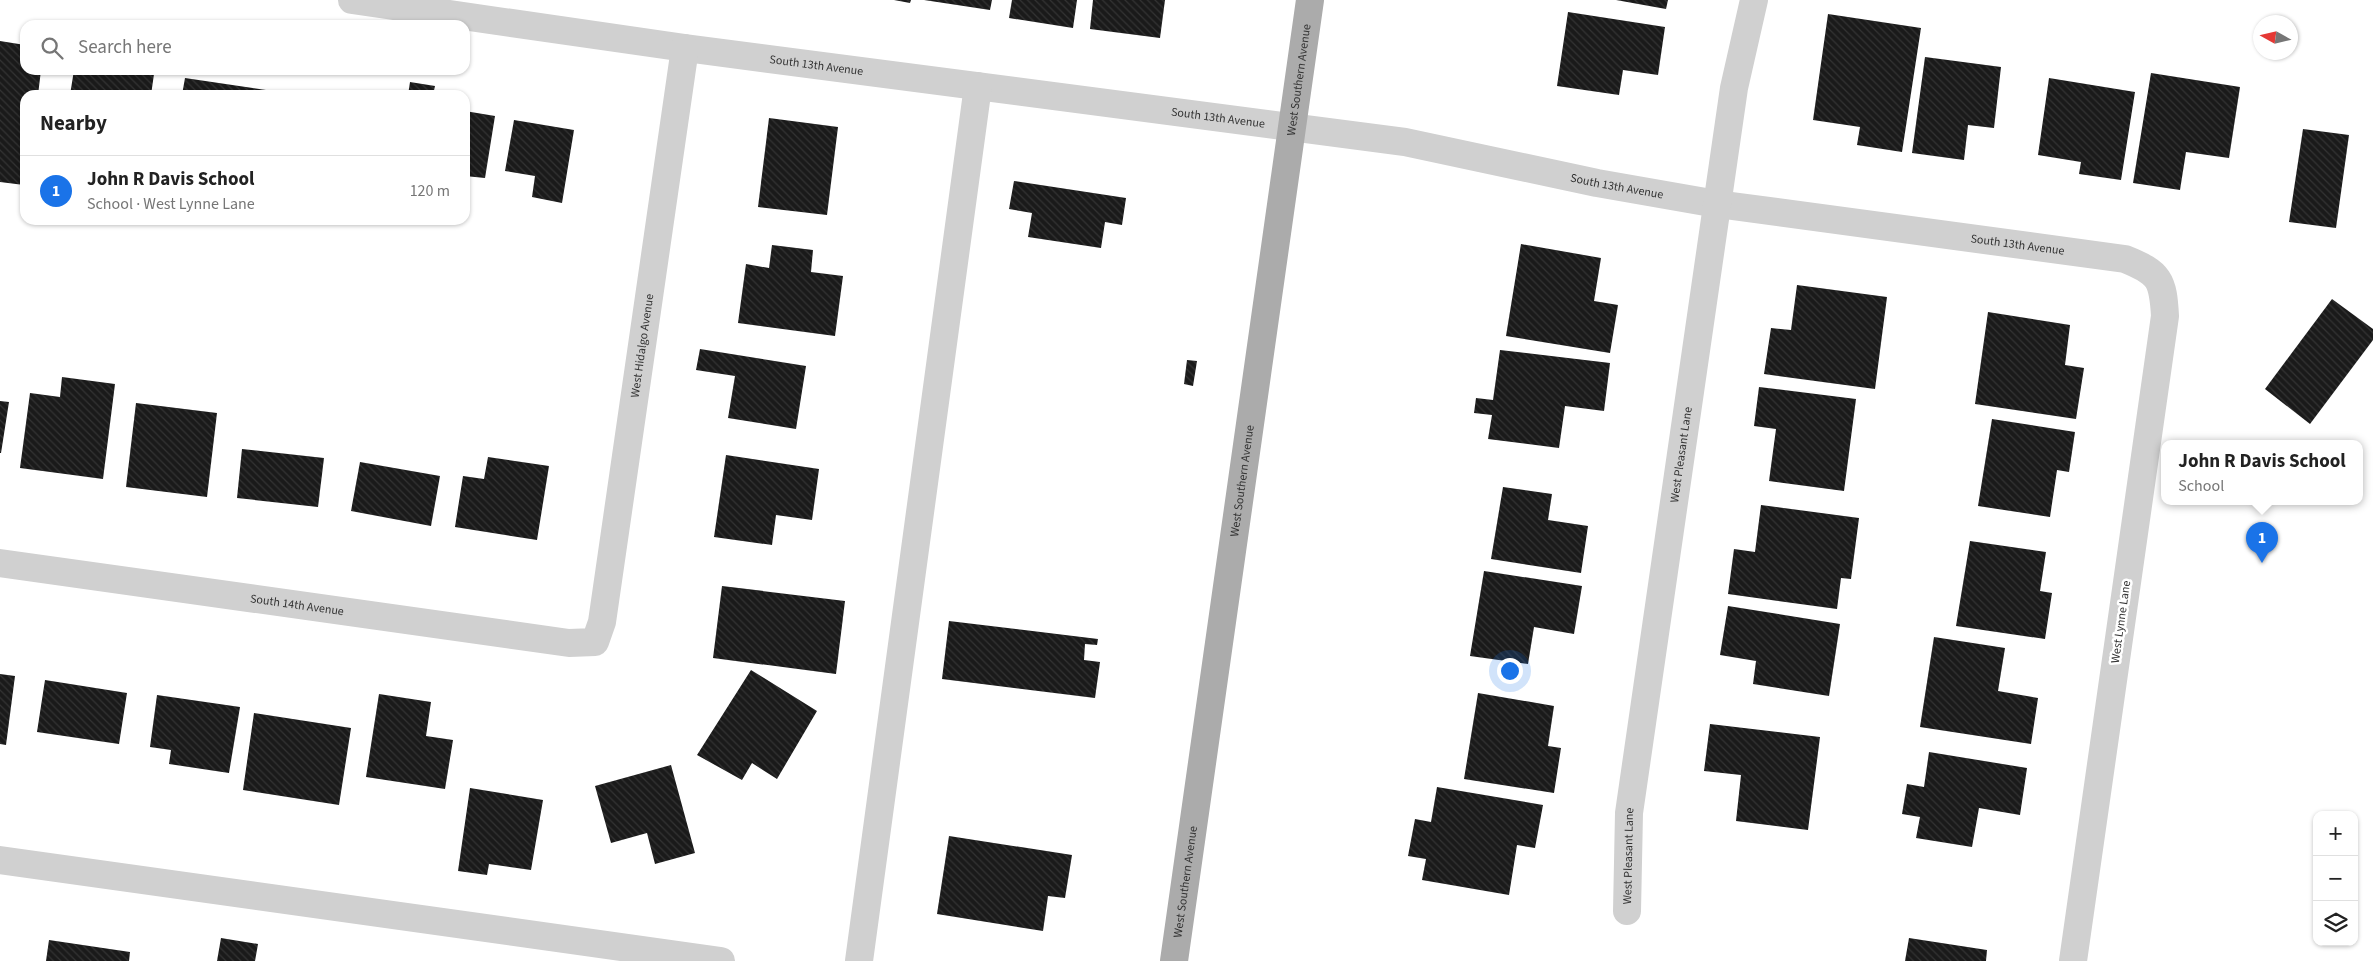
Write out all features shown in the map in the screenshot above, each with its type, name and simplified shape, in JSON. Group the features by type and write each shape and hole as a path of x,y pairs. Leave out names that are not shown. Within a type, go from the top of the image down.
{"main road":[{"name":"West Southern Avenue","path":"1174,961 1310,0"}],"street":[{"name":"South 13th Avenue","path":"352,0 685,48 1405,142 1597,183 1717,204 2125,259 2146,269 2161,284"},
{"name":"West Pleasant Lane","path":"1627,912 1629,813 1734,88 1754,0"},
{"name":"West Hidalgo Avenue","path":"595,642 602,622 685,48"},
{"path":"859,961 978,86"},
{"name":"West Lynne Lane","path":"2073,961 2165,316 2161,284"},
{"name":"South 14th Avenue","path":"0,563 569,643 595,642"},
{"path":"0,860 721,961"}],"building":[{"path":"894,0 911,0 910,3"},
{"path":"924,0 992,0 990,10"},
{"path":"1012,0 1077,0 1073,28 1009,18"},
{"path":"1093,0 1165,0 1160,38 1090,29"},
{"path":"1616,0 1668,0 1666,9"},
{"path":"1568,12 1665,27 1658,75 1623,70 1619,95 1557,86"},
{"path":"1828,14 1921,28 1902,152 1857,145 1860,127 1813,120"},
{"path":"0,41 20,44 20,75 40,75 39,90 20,90 20,184 0,182"},
{"path":"1925,57 2001,67 1994,128 1968,125 1964,160 1912,153"},
{"path":"2151,73 2240,87 2229,158 2186,152 2180,190 2133,183"},
{"path":"73,75 154,75 152,90 71,90"},
{"path":"185,78 266,90 183,90"},
{"path":"2049,78 2135,92 2121,180 2079,174 2081,162 2038,155"},
{"path":"410,82 435,86 434,90 409,90"},
{"path":"470,112 495,116 485,178 470,176"},
{"path":"769,118 838,127 827,215 758,207"},
{"path":"514,120 574,130 562,203 532,197 535,176 505,171"},
{"path":"2303,129 2349,135 2336,228 2289,222"},
{"path":"1014,181 1126,198 1122,225 1105,222 1101,248 1028,237 1032,213 1009,209"},
{"path":"1521,244 1601,258 1594,301 1618,305 1610,353 1506,336"},
{"path":"772,245 813,250 811,272 843,276 835,336 738,323 746,264 769,268"},
{"path":"1797,285 1887,297 1875,389 1764,374 1771,328 1791,330"},
{"path":"2332,299 2373,329 2373,340 2310,424 2265,389"},
{"path":"1988,312 2070,325 2065,365 2084,368 2076,419 1975,404"},
{"path":"700,349 806,366 796,429 728,418 735,376 696,370"},
{"path":"1500,350 1610,363 1604,411 1565,406 1559,448 1488,439 1492,415 1474,413 1476,398 1493,400"},
{"path":"1187,360 1197,361 1193,386 1184,384"},
{"path":"62,377 115,384 103,479 20,468 30,393 60,397"},
{"path":"1759,387 1856,399 1844,491 1769,481 1776,429 1754,426"},
{"path":"0,401 9,402 1,453 0,453"},
{"path":"136,403 217,413 207,497 126,487"},
{"path":"1992,419 2075,432 2069,472 2057,470 2050,517 1978,506"},
{"path":"242,449 324,458 318,507 237,498"},
{"path":"726,455 819,469 812,520 776,515 772,545 714,537"},
{"path":"488,457 549,466 537,540 455,527 463,476 484,479"},
{"path":"360,462 440,476 431,526 351,511"},
{"path":"1503,487 1552,494 1548,520 1588,526 1581,573 1491,559"},
{"path":"1761,505 1859,518 1851,579 1841,578 1837,609 1728,594 1734,549 1755,552"},
{"path":"1970,541 2046,552 2040,591 2052,593 2045,639 1956,626"},
{"path":"1484,571 1582,586 1574,634 1534,627 1528,664 1470,656"},
{"path":"722,586 845,601 836,674 713,658"},
{"path":"1728,606 1840,624 1829,696 1753,684 1756,661 1720,655"},
{"path":"949,621 1098,639 1097,645 1085,644 1084,660 1100,662 1095,698 942,679"},
{"path":"1934,637 2005,648 1998,691 2038,698 2031,744 1920,727"},
{"path":"751,670 817,711 777,779 752,763 742,780 697,755"},
{"path":"0,674 15,676 6,745 0,744"},
{"path":"45,680 127,693 119,744 37,732"},
{"path":"1478,693 1554,706 1548,746 1561,748 1554,793 1464,779"},
{"path":"379,694 431,702 426,736 453,740 445,789 366,777"},
{"path":"157,695 240,707 229,773 169,764 171,750 150,747"},
{"path":"254,713 351,728 339,805 243,790"},
{"path":"1710,724 1820,737 1808,830 1736,821 1741,775 1704,771"},
{"path":"1929,752 2027,768 2020,815 1979,808 1972,847 1916,838 1920,817 1902,814 1907,784 1924,787"},
{"path":"671,765 695,853 655,864 647,833 611,843 595,786"},
{"path":"1437,787 1543,805 1535,848 1517,845 1509,895 1422,880 1426,859 1408,856 1415,819 1431,822"},
{"path":"470,788 543,800 531,870 489,864 487,875 458,871"},
{"path":"949,836 1072,855 1065,898 1048,896 1043,931 937,914"},
{"path":"221,938 258,944 255,961 217,961"},
{"path":"1909,938 1987,950 1986,961 1905,961"},
{"path":"49,940 130,952 129,961 46,961"}],"place":[{"name":"John R Davis School","path":"2262,563"}]}
